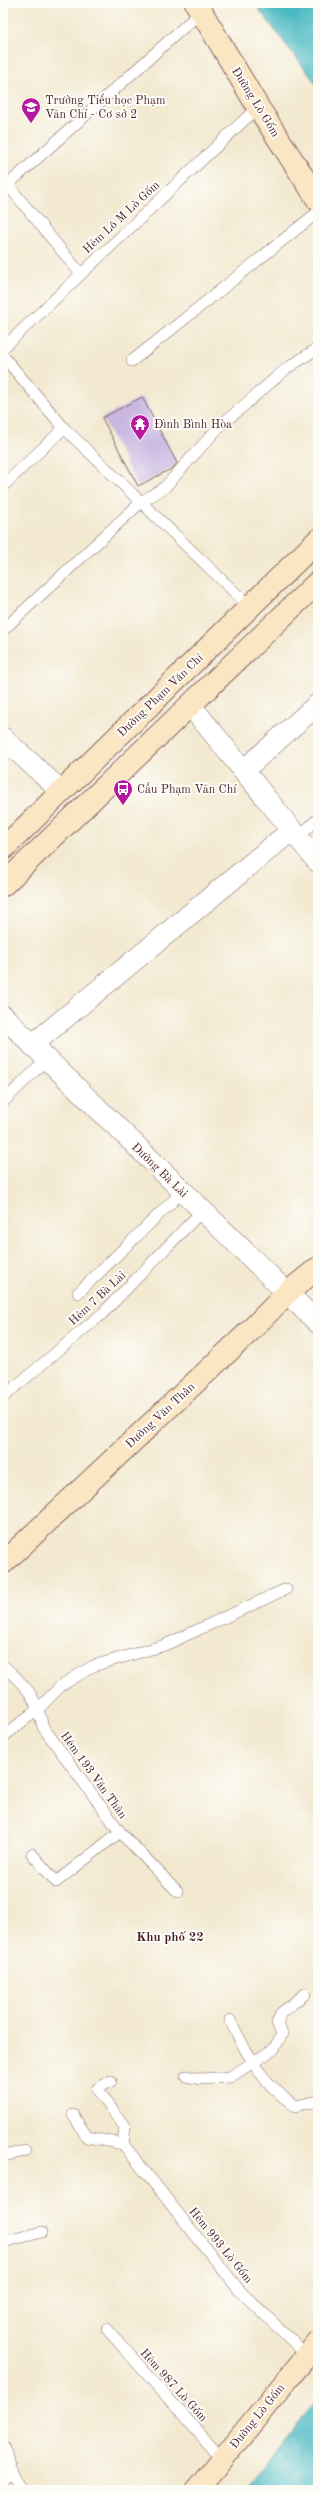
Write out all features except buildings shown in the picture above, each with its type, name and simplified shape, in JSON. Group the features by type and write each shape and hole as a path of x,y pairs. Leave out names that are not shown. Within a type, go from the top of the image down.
{"main road":[{"name":"Đường Lò Gốm","path":"199,7 258,107 318,200"},
{"name":"Đường Phạm Văn Chí","path":"3,850 61,791 318,540"},
{"path":"3,885 191,706 318,582"},
{"name":"Đường Văn Thân","path":"3,1563 251,1330 287,1293 318,1268"},
{"name":"Đường Lò Gốm","path":"197,2490 313,2348"}],"street":[{"path":"244,770 318,704"},
{"path":"191,706 318,862"},
{"path":"3,738 61,791"},
{"path":"39,1052 295,833"},
{"name":"Đường Bà Lài","path":"3,1016 318,1323"}],"lane":[{"path":"80,273 6,187 199,7"},
{"name":"Hẻm Lô M Lò Gốm","path":"3,348 80,273 258,107"},
{"path":"132,361 318,212"},
{"path":"3,630 140,503 165,487 230,417 286,369 318,348"},
{"path":"3,356 64,428 140,503 250,607"},
{"path":"3,486 64,428"},
{"path":"295,833 318,819"},
{"path":"3,1102 39,1052"},
{"path":"78,1293 182,1192"},
{"name":"Hẻm 7 Bà Lài","path":"3,1397 103,1313 202,1211"},
{"path":"3,1737 39,1708 62,1685 93,1666 165,1645 286,1589"},
{"name":"Hẻm 193 Văn Thân","path":"3,1665 31,1692 39,1708 43,1727 120,1832 178,1892"},
{"path":"32,1854 56,1882 120,1832"},
{"path":"186,2076 201,2079 230,2077 251,2062 274,2049 282,2034 278,2023 281,2013 305,1994"},
{"path":"230,2020 251,2062 275,2092 295,2106 318,2102"},
{"path":"73,2115 87,2138 123,2144 125,2127 97,2089 111,2081"},
{"name":"Hẻm 993 Lò Gốm","path":"123,2144 239,2290 313,2348"},
{"path":"3,2156 25,2151"},
{"path":"3,2242 42,2232"},
{"name":"Hẻm 987 Lò Gốm","path":"107,2329 222,2459"},
{"path":"3,2447 8,2475 22,2490"}],"water":[{"path":"254,3 318,3 318,86"},
{"path":"318,2399 318,2490 243,2490"}],"place":[{"name":"Trường Tiểu học Phạm Văn Chí - Cơ sở 2","path":"31,124"},
{"name":"Đình Bình Hòa","path":"140,441"},
{"name":"Cầu Phạm Văn Chí","path":"123,806"}],"district":[{"name":"Khu phố 22","path":"170,1936"}]}
